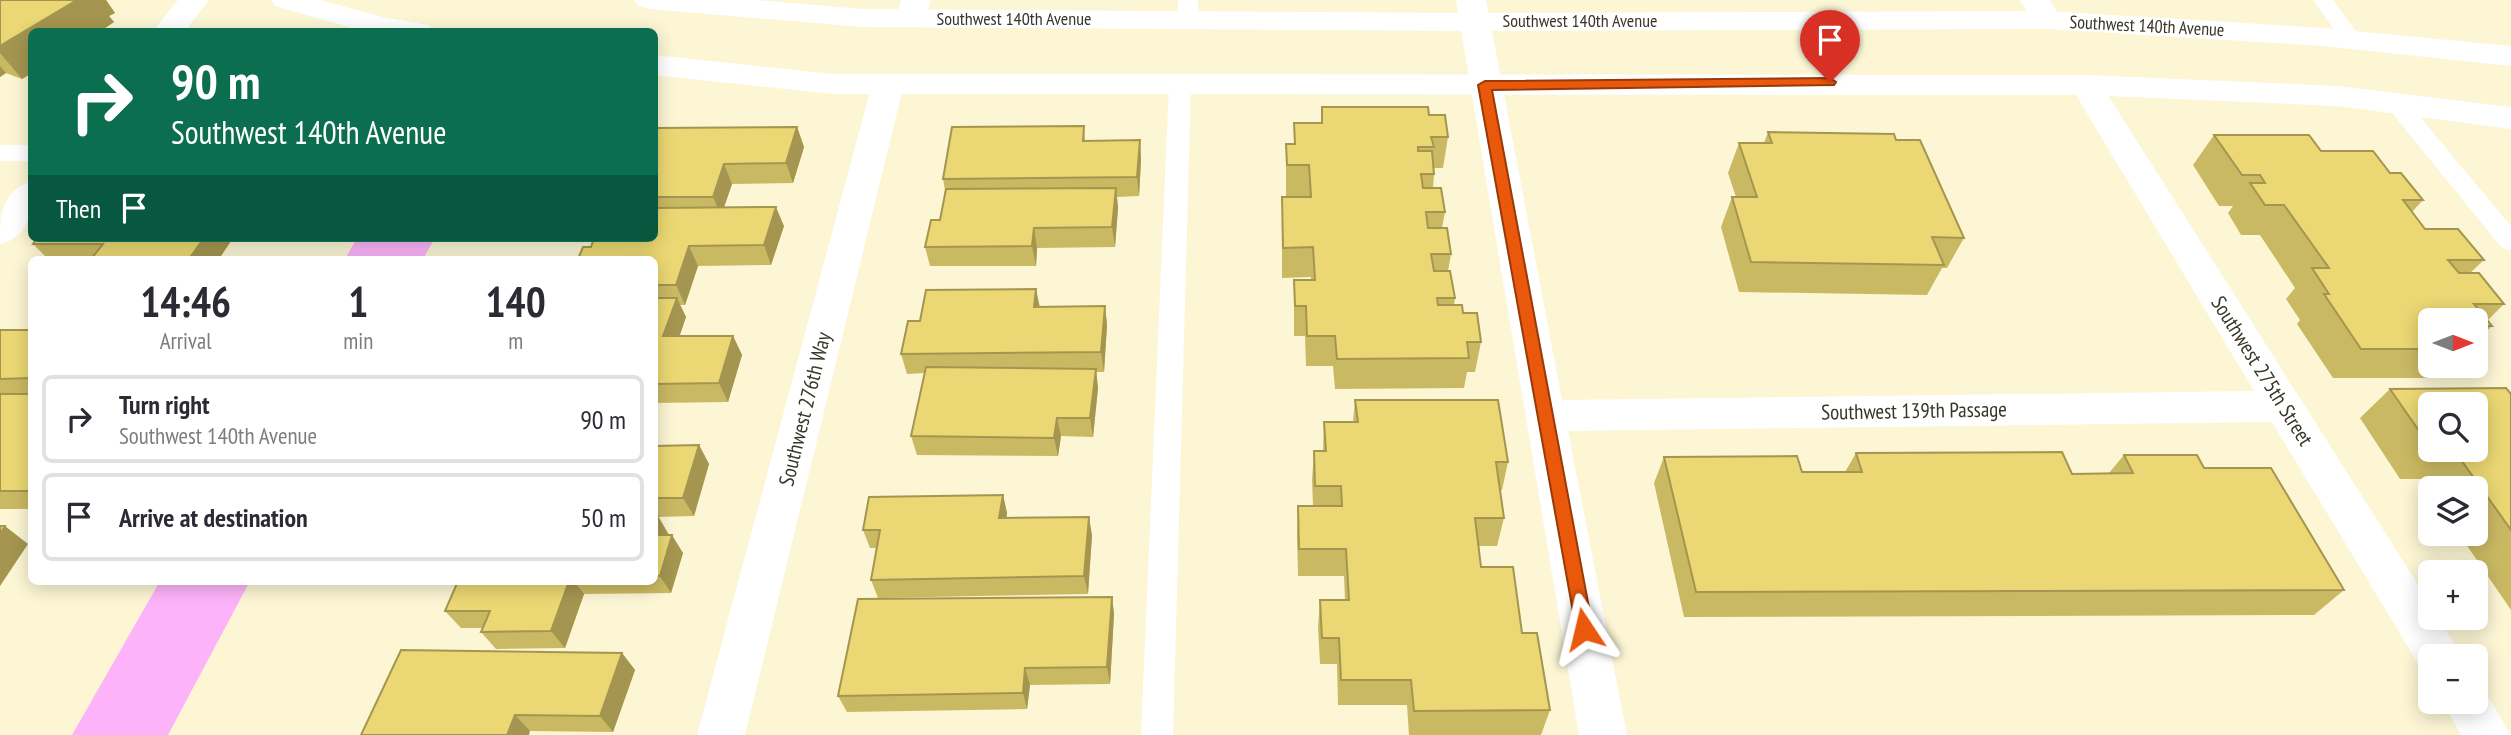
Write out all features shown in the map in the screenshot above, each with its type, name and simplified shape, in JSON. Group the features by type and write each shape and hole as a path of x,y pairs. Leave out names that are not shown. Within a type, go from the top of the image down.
{"street":[{"path":"170,28 194,0"},
{"path":"286,0 393,28"},
{"name":"Southwest 140th Avenue","path":"649,0 755,11 2041,10 2511,55"},
{"path":"1473,11 1603,735"},
{"path":"658,65 833,83 1485,85 1790,82 2086,85 2337,96 2511,118"},
{"name":"Southwest 276th Way","path":"721,735 888,83"},
{"name":"Southwest 275th Street","path":"2086,85 2431,644"},
{"path":"0,232 28,199"},
{"name":"Southwest 139th Passage","path":"1545,416 2283,406"},
{"path":"2474,714 2487,735"}],"lane":[{"path":"2323,0 2352,40"},
{"path":"1157,735 1180,84"},
{"path":"2396,103 2511,242"},
{"path":"0,153 28,153"}],"shaded area":[{"path":"355,242 433,242 425,256 347,256"},
{"path":"158,585 248,585 168,735 72,735"}],"building":[{"path":"0,0 77,0 28,28 0,46"},
{"path":"1322,107 1428,107 1429,115 1445,115 1448,137 1431,137 1434,147 1418,147 1418,151 1432,151 1434,174 1421,174 1423,188 1441,188 1445,212 1426,212 1428,228 1447,228 1451,254 1431,254 1434,271 1450,271 1455,298 1437,298 1438,305 1462,305 1463,313 1477,313 1481,342 1467,342 1469,358 1337,359 1335,336 1307,336 1306,306 1295,306 1294,280 1315,280 1313,247 1283,248 1282,197 1311,197 1309,165 1287,165 1286,144 1295,144 1294,123 1322,123"},
{"path":"1084,126 1083,141 1140,140 1137,177 943,179 952,127"},
{"path":"797,127 786,163 724,164 713,197 658,197 658,128"},
{"path":"1768,132 1894,134 1896,140 1920,140 1964,238 1932,237 1944,265 1751,262 1732,197 1757,197 1739,143 1772,143"},
{"path":"2214,135 2309,135 2321,151 2373,151 2390,173 2401,173 2423,200 2403,200 2425,229 2458,229 2484,260 2448,260 2459,273 2479,273 2504,304 2474,304 2477,308 2418,308 2418,349 2361,349 2324,294 2329,294 2312,268 2329,268 2284,205 2265,205 2250,183 2265,183 2260,175 2242,175"},
{"path":"1116,188 1112,227 1034,228 1032,246 925,247 931,220 940,220 946,189"},
{"path":"776,207 764,245 689,246 676,285 658,285 658,256 579,256 583,247 591,247 593,242 658,242 658,208"},
{"path":"201,242 191,256 93,256 103,244 33,244"},
{"path":"1036,289 1034,307 1105,306 1101,352 901,354 908,321 920,321 926,290"},
{"path":"658,298 677,298 663,336 733,336 719,383 658,384"},
{"path":"0,330 28,330 28,378 0,379"},
{"path":"926,367 1096,369 1090,418 1057,418 1054,438 911,436"},
{"path":"2506,388 2511,394 2511,530 2488,498 2488,476 2473,476 2463,462 2488,462 2488,392 2418,392 2418,429 2390,389"},
{"path":"0,394 28,394 28,491 0,491"},
{"path":"1355,400 1498,400 1508,462 1496,462 1504,518 1475,518 1481,567 1513,567 1522,633 1537,633 1550,710 1414,711 1411,680 1341,680 1339,638 1322,638 1320,600 1349,600 1346,549 1299,549 1298,506 1342,506 1341,486 1315,486 1314,451 1326,451 1324,422 1358,422"},
{"path":"699,445 683,498 658,498 658,446"},
{"path":"2062,452 2072,474 2133,473 2124,455 2197,455 2204,468 2271,468 2344,590 1696,592 1664,457 1797,456 1802,472 1862,472 1856,453"},
{"path":"1003,495 999,518 1089,517 1084,576 871,580 880,530 863,530 869,497"},
{"path":"658,535 672,535 660,576"},
{"path":"456,585 568,585 551,631 481,632 490,611 445,611"},
{"path":"1112,597 1107,667 1025,668 1023,693 838,696 858,599"},
{"path":"401,650 622,653 600,716 515,715 507,735 361,735"}],"route":[{"path":"1584,629 1485,85 1830,82"}]}
